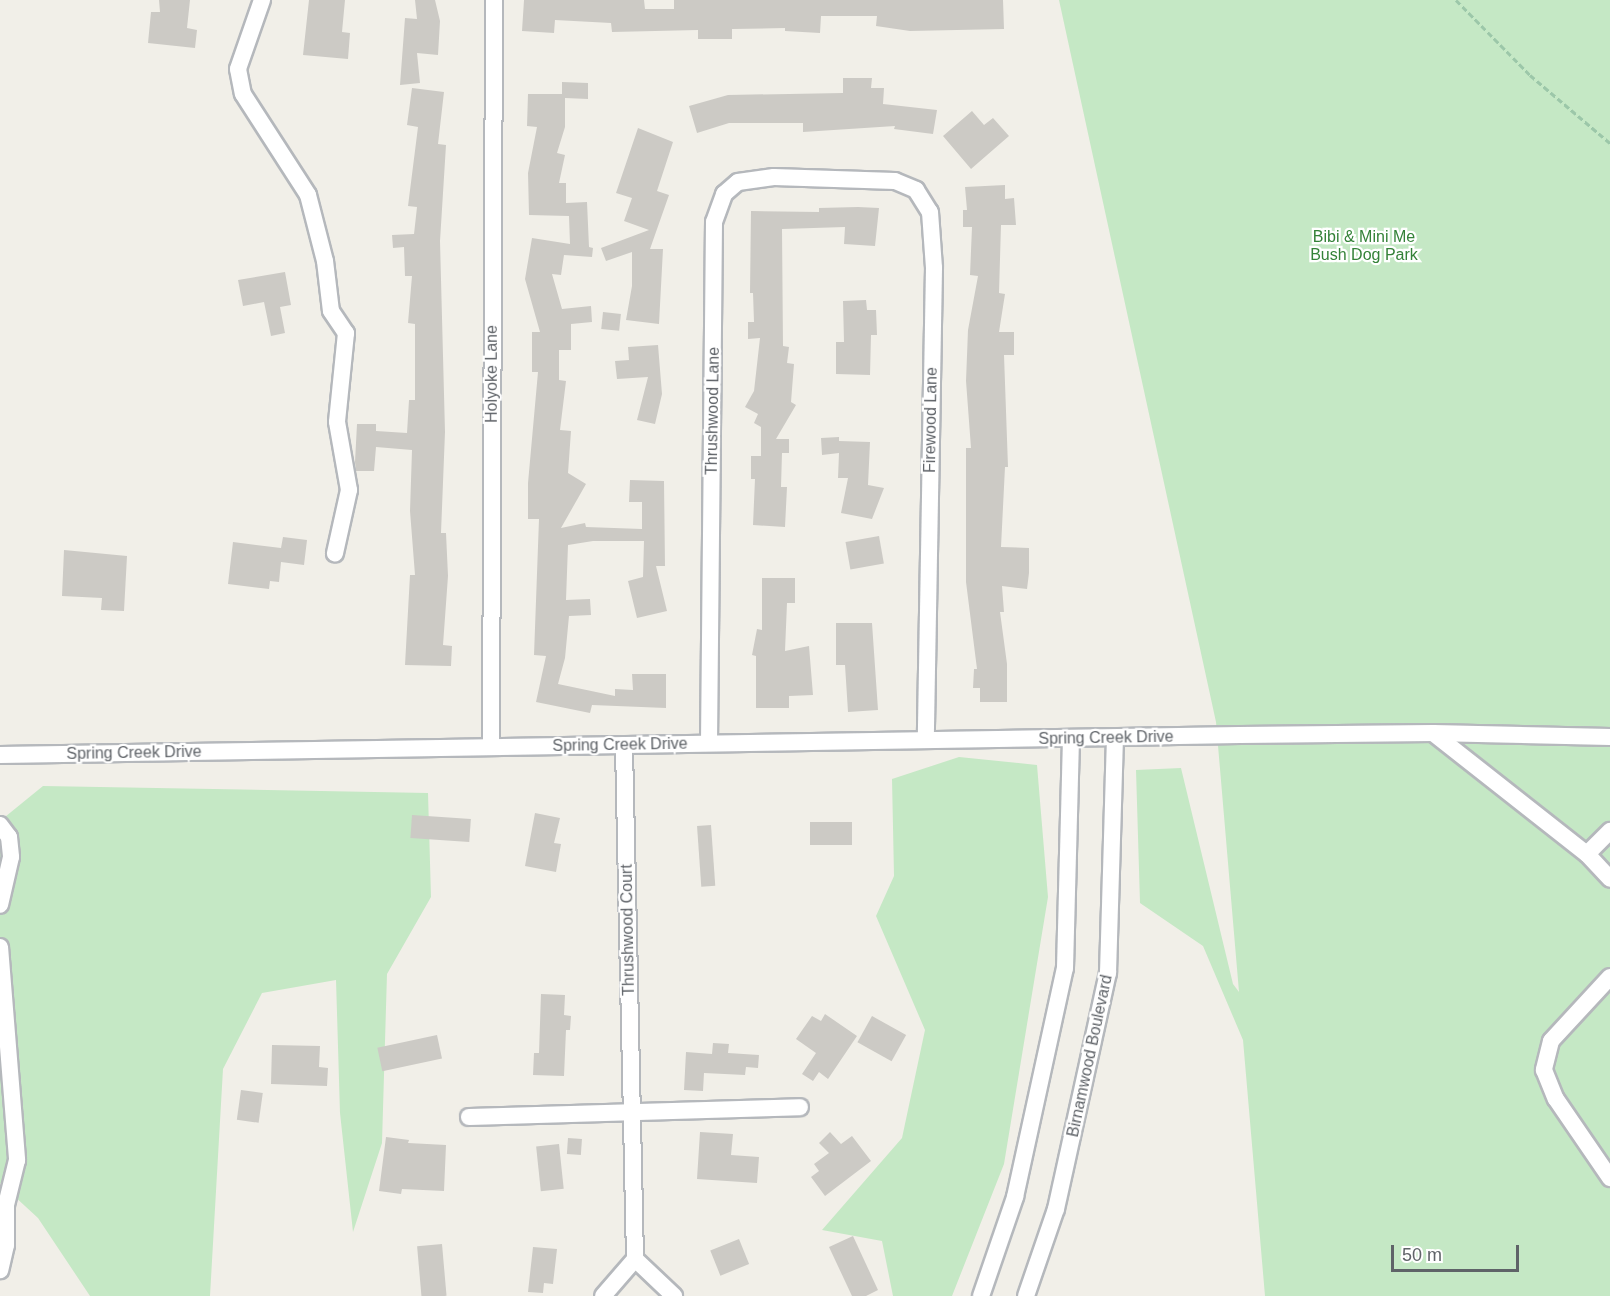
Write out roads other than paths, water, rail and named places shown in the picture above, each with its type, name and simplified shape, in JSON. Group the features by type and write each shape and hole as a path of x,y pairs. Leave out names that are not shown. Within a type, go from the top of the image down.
{"street":[{"path":"262,0 255,26 238,69 243,94 308,195 325,261 331,311 346,333 338,422 349,490 335,553"},
{"name":"Holyoke Lane","path":"491,747 495,0"},
{"name":"Thrushwood Lane","path":"709,743 717,207 724,194 738,182 754,178 832,179"},
{"name":"Firewood Lane","path":"832,179 895,181 916,190 930,212 933,227 926,740"},
{"path":"1433,732 1587,854 1610,879"},
{"name":"Spring Creek Drive","path":"0,754 1433,732 1610,737"},
{"name":"Birnamwood Boulevard","path":"1026,1296 1056,1209 1108,973 1114,738"},
{"path":"981,1296 1014,1197 1065,968 1071,739"},
{"name":"Thrushwood Court","path":"624,745 635,1259"},
{"path":"0,825 9,837 11,857 0,905"},
{"path":"1587,854 1610,831"},
{"path":"0,947 17,1160 6,1205 6,1245 0,1270"},
{"path":"1610,977 1551,1041 1544,1070 1556,1099 1610,1178"},
{"path":"470,1117 632,1115 800,1107"},
{"path":"603,1296 635,1259 674,1296"}],"park label":[{"name":"Bibi & Mini Me Bush Dog Park","path":"1364,246"}]}
